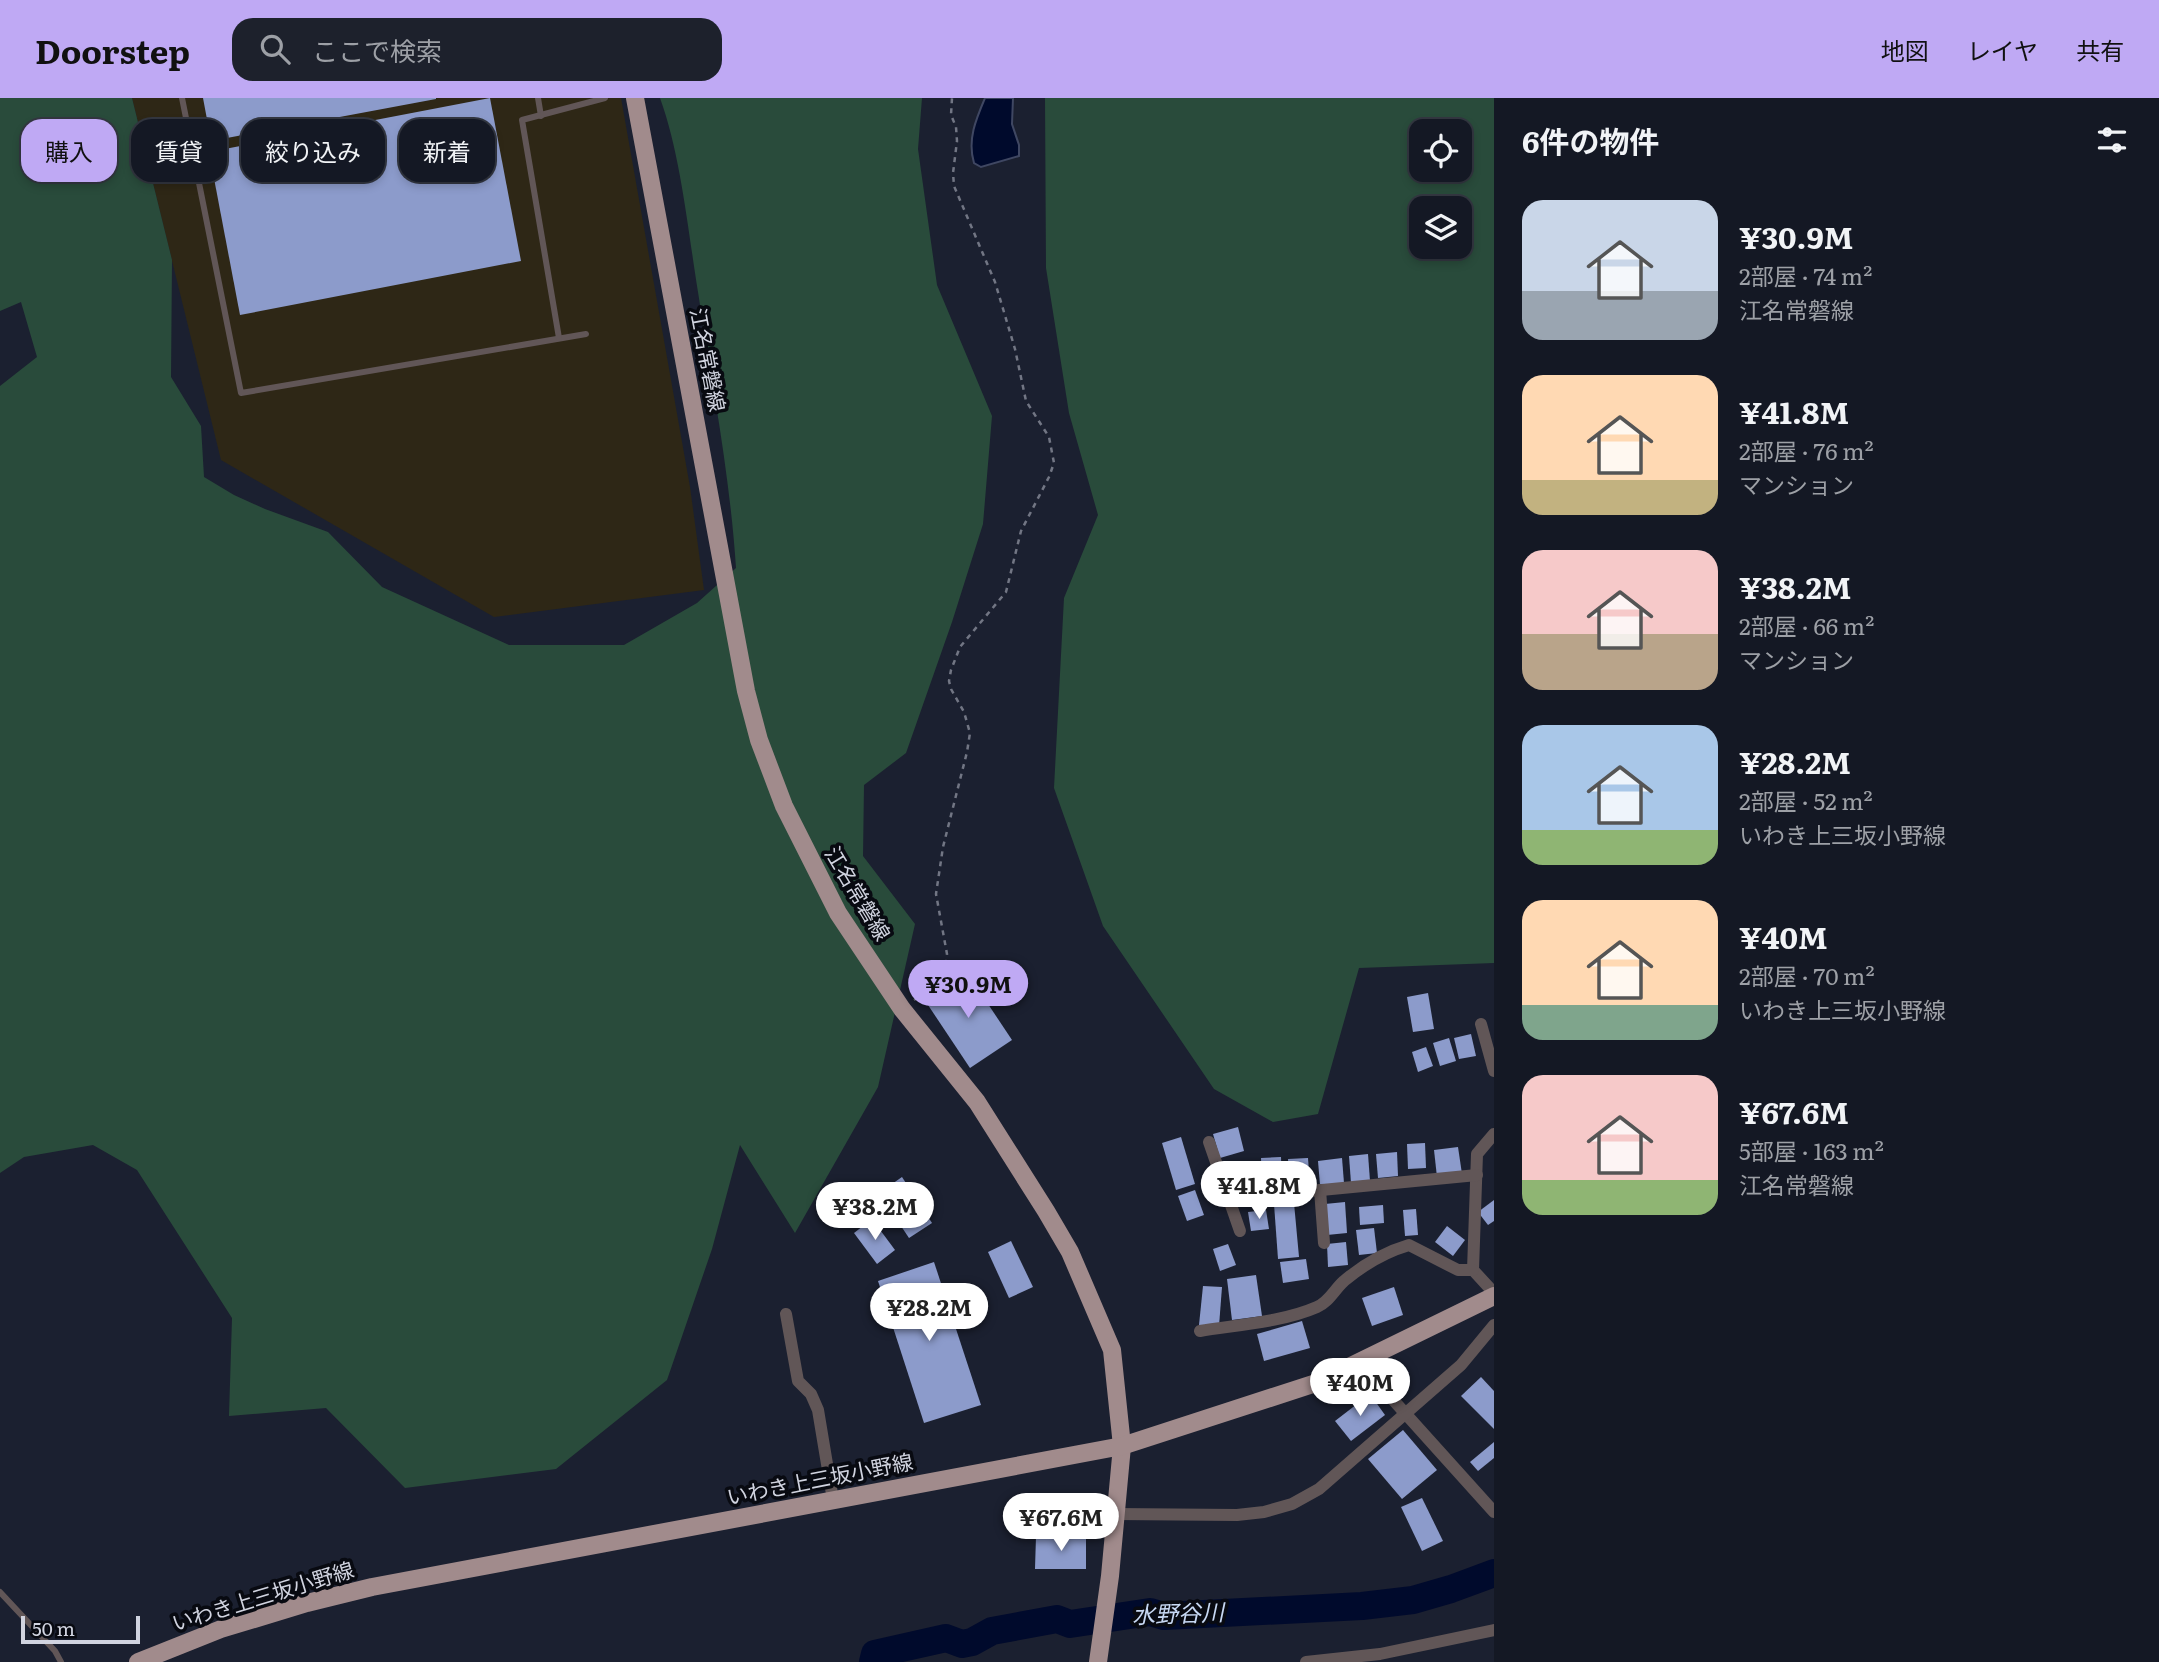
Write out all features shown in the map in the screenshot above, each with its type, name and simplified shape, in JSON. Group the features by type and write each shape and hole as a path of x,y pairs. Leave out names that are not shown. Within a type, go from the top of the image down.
{"main road":[{"name":"江名常磐線","path":"635,98 746,691 758,740 808,858 838,913 902,1009 977,1102 1070,1252 1112,1350 1122,1446 1110,1577 1098,1659"},
{"name":"いわき上三坂小野線","path":"138,1662 221,1629 372,1587 1122,1446 1316,1383 1494,1294"}],"street":[{"path":"1480,1024 1494,1071"},
{"path":"1494,1133 1477,1154 1473,1270 1494,1294"},
{"path":"1209,1142 1240,1231"},
{"path":"1229,1199 1477,1175"},
{"path":"1320,1190 1324,1243"},
{"path":"1200,1331 1292,1315 1319,1307 1345,1280 1387,1252 1409,1245 1458,1270 1473,1270"},
{"path":"786,1314 798,1381 811,1394 818,1410 833,1500"},
{"path":"1115,1514 1237,1515 1264,1513 1292,1504 1319,1489 1461,1365 1494,1325"},
{"path":"1359,1362 1494,1512"},
{"path":"1306,1662 1380,1654 1494,1630"}],"lane":[{"path":"182,98 241,393 586,334"},
{"path":"538,98 541,116"},
{"path":"559,338 522,120 605,98"},
{"path":"0,1592 55,1651 61,1662"}],"path":[{"path":"902,1009 938,985 946,966 947,954 936,894 943,848 970,733 964,712 951,689 951,670 960,647 1006,592 1021,531 1044,489 1054,463 1049,436 1026,401 996,282 954,186 957,141 956,127 951,115 952,98"}],"shaded area":[{"path":"132,98 621,98 690,487 704,590 494,617 221,460 153,182 227,182 227,119 137,119"}],"green space":[{"path":"0,98 132,98 137,119 131,119 131,182 153,182 172,260 171,377 201,426 204,477 265,509 328,532 382,587 509,645 624,645 697,603 736,568 725,464 683,194 660,98 922,98 918,149 937,285 992,416 983,524 952,622 906,753 864,785 863,856 915,924 878,1087 795,1233 740,1145 712,1249 667,1380 556,1469 405,1488 326,1408 229,1416 232,1318 137,1170 93,1145 24,1157 0,1173 0,386 37,357 21,302 0,311"},
{"path":"1045,98 1494,98 1494,963 1359,968 1318,1114 1273,1122 1214,1089 1103,926 1054,788 1064,598 1098,515 1069,413 1046,268"}],"water":[{"path":"985,98 1013,98 1012,124 1019,145 1019,156 981,167 974,163 972,138"}],"building":[{"path":"203,98 436,98 329,119 241,119 241,135 227,138 227,119 207,119"},
{"path":"490,98 494,119 399,119 399,182 495,182 495,124 521,261 240,315 215,182 227,182 227,149 241,146 241,182 385,182 385,119 381,119"},
{"path":"966,971 1012,1040 970,1068 924,999"},
{"path":"1428,993 1434,1029 1413,1032 1407,997"},
{"path":"1471,1034 1476,1056 1459,1059 1454,1038"},
{"path":"1449,1038 1456,1061 1440,1066 1433,1043"},
{"path":"1426,1047 1433,1066 1418,1072 1412,1052"},
{"path":"1238,1127 1244,1151 1220,1158 1213,1134"},
{"path":"1181,1137 1195,1184 1176,1190 1162,1143"},
{"path":"1425,1143 1426,1168 1408,1169 1407,1144"},
{"path":"1458,1147 1462,1174 1437,1177 1434,1150"},
{"path":"1397,1152 1398,1176 1378,1178 1376,1154"},
{"path":"1368,1154 1370,1181 1351,1183 1349,1156"},
{"path":"1281,1157 1282,1184 1262,1185 1261,1158"},
{"path":"1308,1158 1310,1186 1290,1187 1288,1159"},
{"path":"1342,1158 1344,1183 1320,1185 1318,1161"},
{"path":"902,1177 932,1223 909,1238 879,1193"},
{"path":"1195,1190 1204,1215 1187,1221 1178,1196"},
{"path":"1494,1200 1494,1221 1488,1225 1478,1212"},
{"path":"1345,1202 1347,1233 1327,1235 1325,1204"},
{"path":"1294,1203 1299,1257 1278,1259 1274,1204"},
{"path":"1383,1205 1384,1223 1360,1225 1359,1207"},
{"path":"1416,1209 1418,1235 1405,1236 1403,1210"},
{"path":"1266,1210 1269,1229 1251,1231 1248,1212"},
{"path":"872,1219 895,1250 877,1264 854,1233"},
{"path":"1447,1226 1465,1240 1453,1256 1435,1242"},
{"path":"1374,1228 1377,1253 1359,1255 1356,1230"},
{"path":"1011,1241 1033,1287 1009,1298 988,1252"},
{"path":"1346,1242 1348,1265 1328,1267 1327,1244"},
{"path":"1228,1244 1236,1265 1220,1271 1213,1249"},
{"path":"1306,1259 1309,1279 1283,1283 1280,1262"},
{"path":"934,1262 981,1405 924,1423 878,1281"},
{"path":"1256,1275 1262,1316 1232,1320 1227,1279"},
{"path":"1203,1286 1222,1287 1219,1326 1199,1325"},
{"path":"1394,1287 1403,1315 1372,1326 1362,1298"},
{"path":"1302,1321 1310,1348 1264,1361 1257,1334"},
{"path":"1481,1377 1494,1391 1494,1429 1461,1396"},
{"path":"1370,1394 1385,1415 1351,1441 1335,1421"},
{"path":"1403,1430 1437,1470 1402,1499 1368,1459"},
{"path":"1494,1442 1494,1458 1478,1471 1470,1462"},
{"path":"1422,1498 1443,1541 1422,1551 1401,1507"},
{"path":"1036,1536 1086,1536 1086,1569 1035,1569"}],"waterway":[{"name":"水野谷川","path":"873,1662 875,1654 946,1638 962,1644 972,1642 992,1631 1057,1619 1070,1624 1150,1612 1164,1616 1362,1606 1413,1600 1494,1573"}]}
